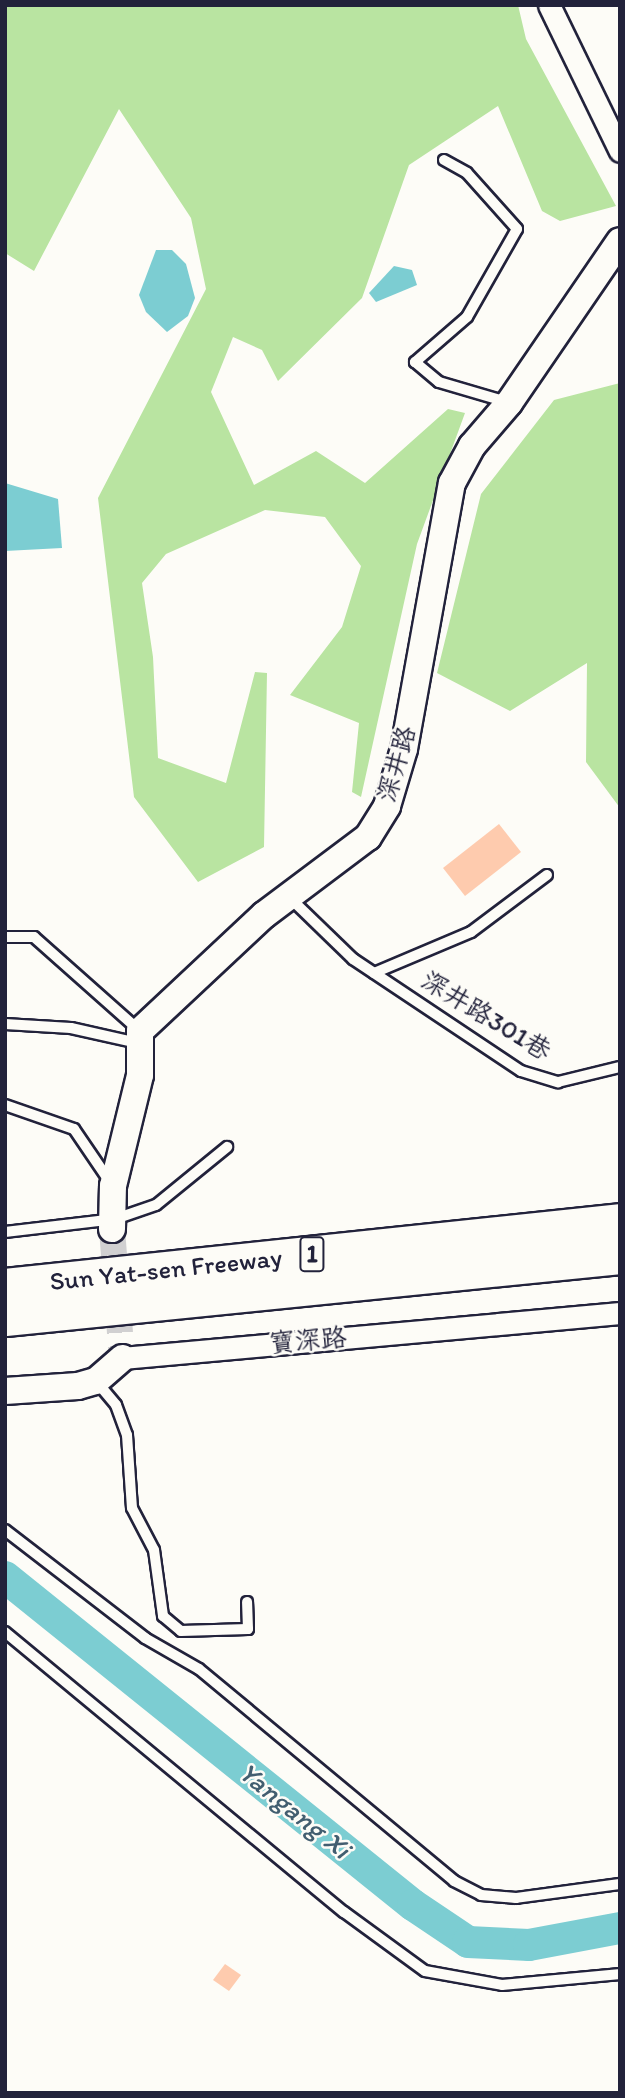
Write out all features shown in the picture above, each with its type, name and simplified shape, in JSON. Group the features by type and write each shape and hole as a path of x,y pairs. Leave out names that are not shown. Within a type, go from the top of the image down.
{"highway":[{"name":"Sun Yat-sen Freeway","path":"5,1287 620,1222"},
{"name":"Sun Yat-sen Freeway","path":"5,1317 620,1255"}],"street":[{"path":"549,5 620,150"},
{"name":"深井路","path":"139,1037 169,997 289,897 368,837 387,806 404,749 452,483 472,446 509,403 620,241"},
{"path":"113,1224 113,1186 140,1075 139,1037"},
{"name":"寶深路","path":"96,1381 122,1358 620,1313"},
{"path":"5,1391 96,1381"}],"lane":[{"path":"444,160 467,173 517,229 467,317 415,362 439,382 509,403"},
{"name":"深井路301巷","path":"373,972 471,932 547,875"},
{"name":"深井路301巷","path":"289,897 373,972 541,1079 581,1080 620,1067"},
{"path":"5,937 34,937 139,1037"},
{"path":"5,1024 71,1028 139,1037"},
{"path":"5,1105 74,1129 113,1186"},
{"path":"5,1232 113,1224 156,1205 227,1147"},
{"path":"96,1381 116,1405 127,1435 132,1508 154,1550 163,1616 181,1631 248,1629 247,1602"},
{"path":"5,1530 145,1638 199,1669 454,1881 481,1895 516,1898 620,1884"},
{"path":"5,1632 425,1971 502,1985 620,1974"}],"green space":[{"path":"5,5 518,5 526,39 616,206 560,221 542,211 498,106 409,165 362,298 278,381 262,350 233,337 211,392 254,485 316,451 365,483 448,409 465,413 417,544 361,797 352,792 359,723 290,695 342,627 361,566 325,517 265,510 166,554 142,583 153,657 158,758 226,783 255,672 267,673 264,847 198,882 134,797 98,498 206,289 191,218 119,109 34,271 5,253"},
{"path":"620,383 620,808 586,762 587,663 510,711 437,673 481,494 554,400"}],"water":[{"path":"156,250 172,250 186,264 195,298 188,316 167,332 146,312 139,295"},
{"path":"394,266 412,270 417,285 376,302 369,293"},
{"path":"5,483 58,499 62,548 5,551"}],"building":[{"path":"499,824 521,852 465,896 443,868"},
{"path":"225,1964 241,1975 229,1991 213,1980"}],"waterway":[{"name":"Yangang Xi","path":"5,1577 413,1905 468,1942 529,1945 620,1928"}],"tunnel":[{"path":"112,1229 122,1358"}]}
